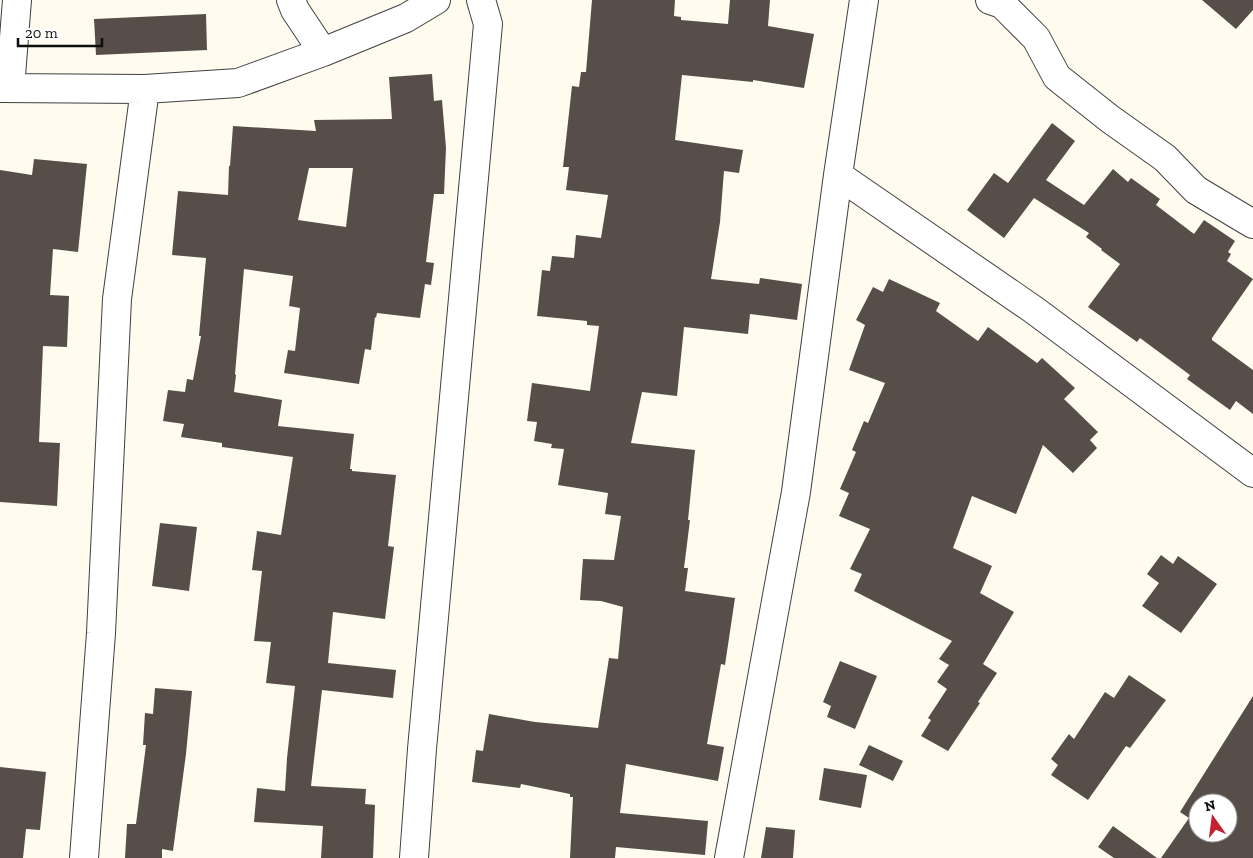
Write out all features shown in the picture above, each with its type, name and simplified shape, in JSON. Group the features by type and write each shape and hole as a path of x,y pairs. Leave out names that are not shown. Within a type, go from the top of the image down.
{"street":[{"path":"17,0 5,88 145,89 238,83 323,52 406,18 436,0"},
{"path":"291,0 295,10 323,52"},
{"path":"414,858 422,749 488,24 481,0"},
{"path":"729,858 796,492 838,175 864,0"},
{"path":"990,0 1002,4 1036,38 1057,77 1110,119 1165,158 1196,190 1253,224"},
{"path":"84,858 101,633 117,299 145,89"},
{"path":"838,175 1034,310 1253,473"}],"building":[{"path":"592,0 675,0 674,16 681,17 681,20 728,24 730,0 770,0 768,26 814,34 804,88 753,80 753,82 682,75 675,140 743,150 739,173 724,171 720,222 711,279 759,284 760,278 802,284 797,320 750,314 748,334 684,327 677,396 642,392 631,443 695,450 688,520 690,520 684,568 688,568 685,591 735,598 725,665 721,664 707,744 724,747 718,781 626,764 620,813 708,821 705,855 616,847 615,858 570,858 573,797 570,797 570,794 521,784 520,788 472,782 476,750 483,751 489,714 535,722 598,728 609,658 618,659 623,607 601,601 580,600 583,559 614,560 621,516 605,514 608,493 558,485 564,449 551,448 552,444 534,441 537,422 527,421 532,383 590,391 599,326 587,325 587,321 537,316 542,270 550,271 552,256 574,258 576,235 601,238 608,195 566,190 569,167 563,167 572,86 579,87 581,72 586,72"},
{"path":"1202,0 1253,0 1253,10 1236,29"},
{"path":"206,14 207,50 96,55 94,19"},
{"path":"432,74 434,101 442,100 446,148 444,194 434,194 426,262 434,263 431,285 425,284 420,318 377,313 371,350 365,349 359,384 284,373 288,350 295,351 300,308 289,306 293,276 244,269 234,392 282,400 278,426 354,434 350,469 352,471 396,475 388,546 394,547 385,619 333,612 328,663 396,670 393,698 322,690 311,786 366,789 365,804 375,805 373,858 321,858 323,826 254,822 257,788 285,791 295,686 266,683 271,642 254,641 262,571 252,570 257,531 281,535 293,457 222,447 222,443 181,437 184,424 163,421 168,390 185,392 187,379 193,380 201,336 199,336 206,258 172,255 178,191 228,195 233,126 316,131 314,120 392,119 389,77","holes":["309,168 353,168 346,227 298,220"]},
{"path":"1052,123 1075,141 1046,180 1084,205 1113,169 1128,182 1131,178 1160,199 1156,205 1194,234 1204,220 1235,241 1228,252 1231,254 1227,261 1253,279 1212,340 1253,370 1253,414 1236,401 1230,410 1187,379 1190,375 1140,338 1137,342 1088,307 1120,264 1086,237 1089,233 1034,198 1004,238 967,210 994,173 1008,183"},
{"path":"34,159 87,164 78,252 53,249 50,295 69,296 67,347 43,346 39,442 60,443 57,506 0,502 0,170 32,175"},
{"path":"889,279 940,303 936,311 978,341 988,327 1037,363 1042,358 1075,388 1064,399 1098,432 1090,440 1097,448 1073,473 1043,445 1016,514 972,496 953,548 992,566 980,593 1014,612 983,664 997,673 978,702 980,703 948,751 921,736 931,720 928,718 947,689 937,682 949,665 939,659 952,641 854,591 862,574 850,569 870,529 839,516 849,493 840,489 856,452 852,450 864,421 868,423 885,383 849,370 865,325 856,320 873,287 883,292"},
{"path":"160,523 197,527 189,591 152,586"},
{"path":"1161,555 1173,564 1178,556 1217,584 1181,633 1142,606 1159,583 1147,574"},
{"path":"840,661 877,676 855,729 827,717 831,706 823,702"},
{"path":"1129,675 1166,700 1130,748 1126,746 1088,800 1051,775 1058,765 1051,759 1069,734 1074,739 1105,692 1114,698"},
{"path":"155,688 192,691 173,851 162,849 162,858 125,858 127,824 136,824 146,745 143,745 145,713 153,714"},
{"path":"1253,696 1253,858 1161,858 1188,819 1188,843 1238,843 1238,793 1192,793"},
{"path":"869,745 903,761 893,781 859,765"},
{"path":"0,767 46,772 40,830 26,829 23,858 0,858"},
{"path":"824,768 867,775 861,808 819,800"},
{"path":"1188,799 1188,817 1180,812"},
{"path":"1113,826 1157,858 1114,858 1098,847"},
{"path":"766,827 795,830 793,858 761,858"}]}
